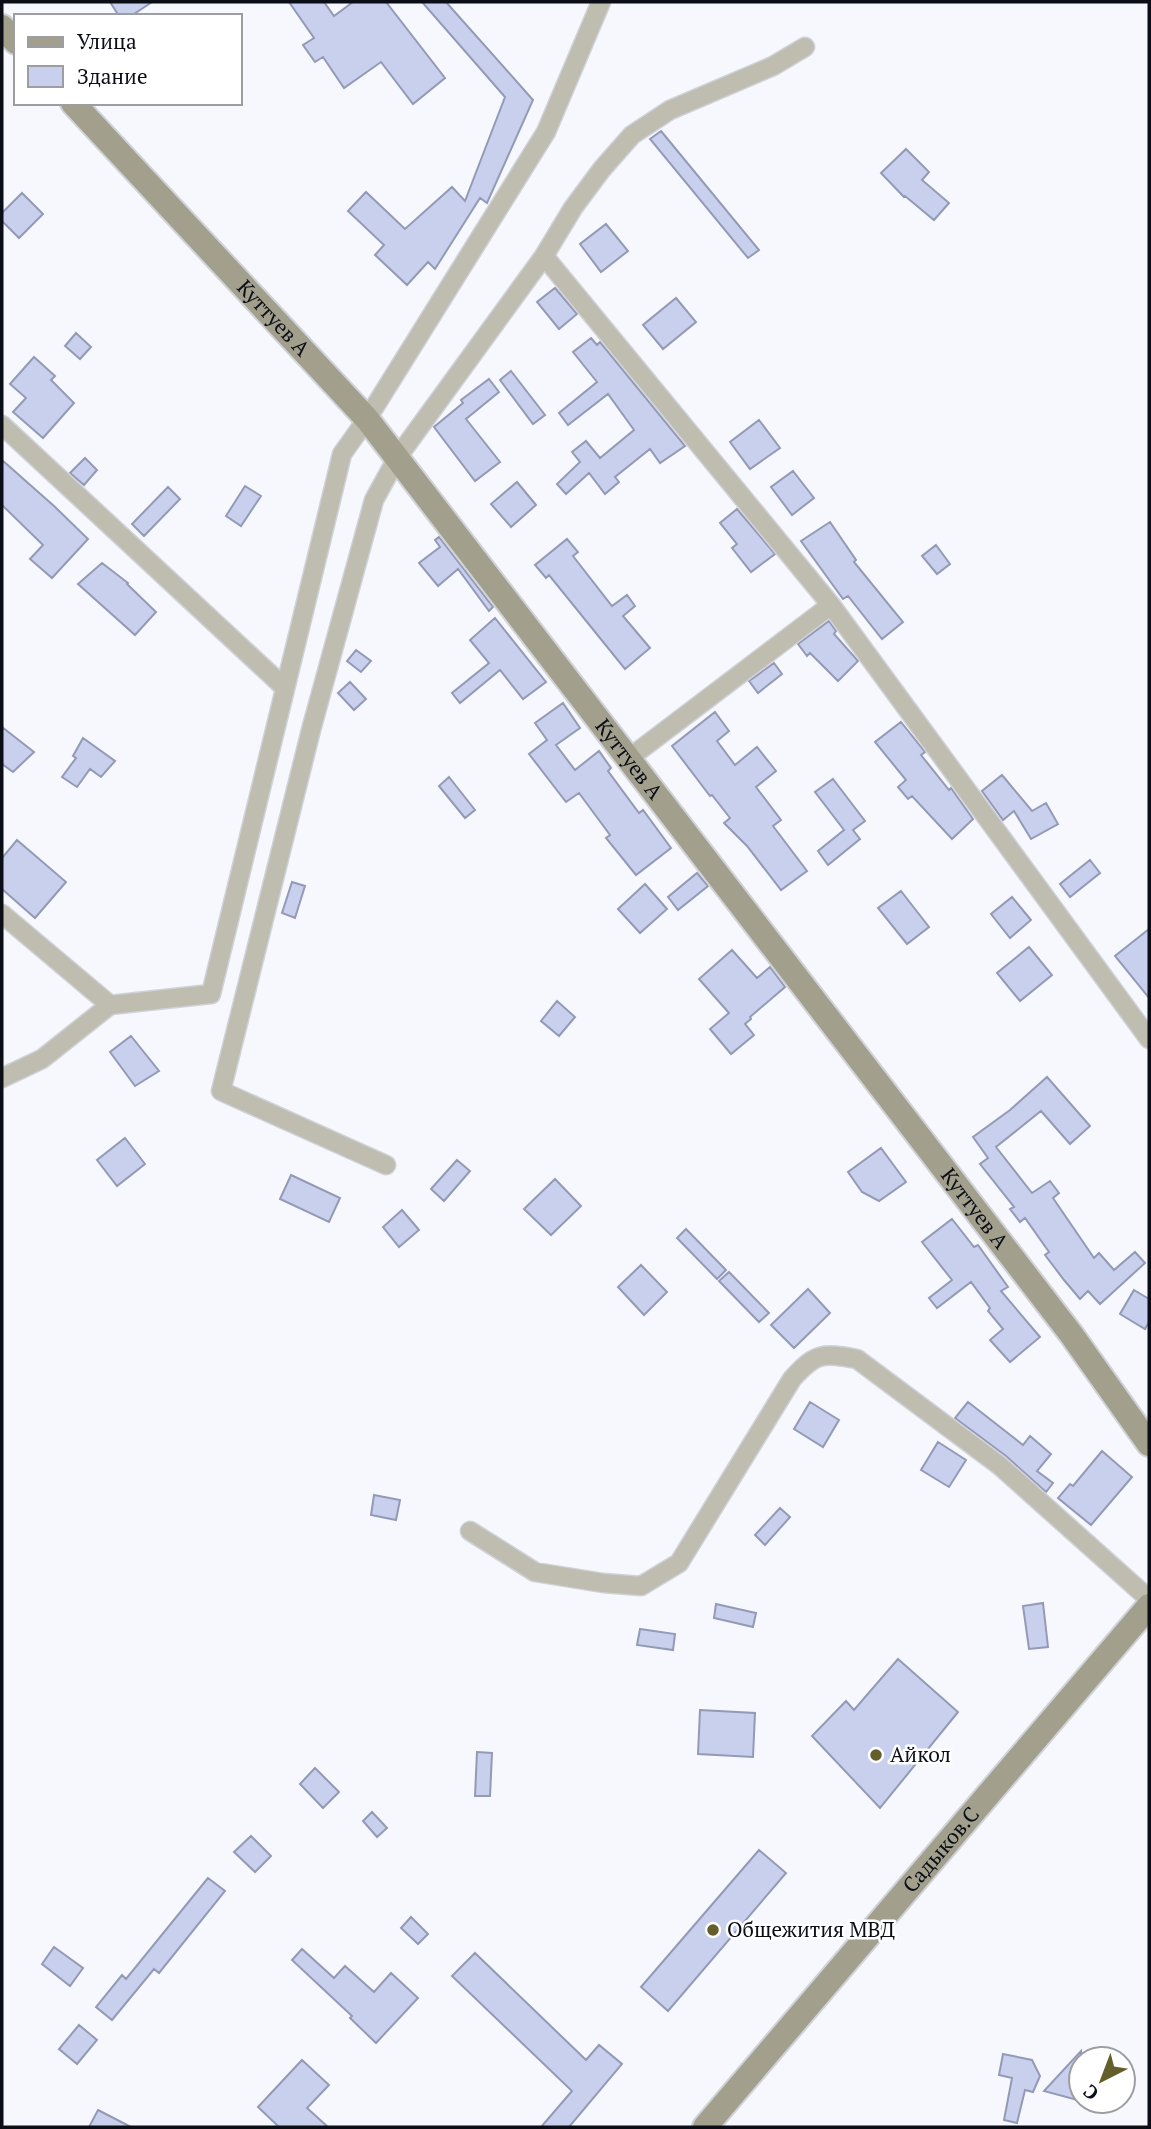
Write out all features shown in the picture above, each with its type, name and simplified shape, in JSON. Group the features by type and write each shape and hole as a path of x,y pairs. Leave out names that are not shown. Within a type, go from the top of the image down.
{"street":[{"path":"2,1078 42,1059 110,1005 211,993 342,454 368,419 546,132 601,2"},
{"path":"2,27 14,40"},
{"path":"386,1165 221,1091 311,730 374,500 397,458 544,256 573,208 632,135 670,110 773,66 805,47"},
{"name":"Куттуев А","path":"75,105 368,419 1063,1322 1149,1444"},
{"path":"544,256 831,604 1149,1039"},
{"path":"2,425 285,688"},
{"path":"628,759 831,604"},
{"path":"2,914 110,1005"},
{"path":"470,1531 535,1572 641,1587 680,1563 792,1379 806,1363 829,1354 857,1359 999,1465 1149,1599"},
{"name":"Садыков.С","path":"705,2127 1149,1606"}],"building":[{"path":"110,2 152,2 134,14 118,14"},
{"path":"289,2 324,2 334,16 353,2 386,2 445,78 413,104 381,62 344,88 323,57 315,62 303,45 314,38"},
{"path":"422,2 446,2 533,100 487,203 480,198 435,269 428,262 407,285 375,255 384,245 348,211 366,192 405,229 452,187 465,201 505,97"},
{"path":"661,131 759,250 748,258 650,139"},
{"path":"906,149 929,172 922,180 949,203 934,220 904,197 881,173"},
{"path":"22,193 43,214 19,238 2,221 2,213"},
{"path":"606,224 628,251 601,272 580,244"},
{"path":"555,288 577,314 559,329 537,302"},
{"path":"676,298 696,322 663,349 643,325"},
{"path":"76,333 91,347 80,359 65,346"},
{"path":"591,338 597,345 600,342 685,446 660,463 650,449 615,477 619,482 605,494 589,473 566,494 557,484 580,462 572,452 586,441 600,458 634,430 608,394 568,425 559,413 597,382 573,352"},
{"path":"34,357 55,376 51,380 74,403 43,438 13,412 26,398 10,384"},
{"path":"511,371 545,415 533,424 500,380"},
{"path":"489,379 499,392 466,419 500,462 475,481 434,427 463,403 461,400"},
{"path":"759,420 780,448 750,469 730,442"},
{"path":"85,458 97,470 84,485 70,473"},
{"path":"2,460 88,539 52,578 30,559 43,545 2,505"},
{"path":"793,471 814,498 792,515 771,487"},
{"path":"517,482 536,505 511,527 491,504"},
{"path":"245,486 261,496 241,526 226,516"},
{"path":"168,487 180,499 144,536 132,524"},
{"path":"737,509 775,554 751,572 732,548 737,544 720,523"},
{"path":"830,522 856,560 854,562 903,622 882,639 848,596 843,599 801,541"},
{"path":"439,537 493,607 489,611 458,569 438,586 419,563 440,547 435,540"},
{"path":"567,539 578,552 573,556 612,606 627,595 635,606 623,616 650,648 625,669 549,575 546,578 535,565"},
{"path":"936,545 950,564 937,574 922,556"},
{"path":"102,563 128,583 156,612 135,635 78,584"},
{"path":"495,618 546,682 523,699 500,670 460,703 452,693 489,663 470,640"},
{"path":"829,621 836,631 834,634 858,661 838,681 810,653 807,656 798,644"},
{"path":"356,650 371,661 361,672 347,661"},
{"path":"774,663 782,674 758,693 749,681"},
{"path":"350,682 366,699 354,710 338,693"},
{"path":"563,703 580,728 556,745 575,770 599,751 611,768 608,771 639,813 643,810 671,848 636,875 606,838 610,835 579,793 566,802 529,754 547,740 535,723"},
{"path":"715,712 729,731 717,741 735,765 757,747 776,771 756,787 781,820 773,826 807,871 781,890 747,846 724,823 730,818 672,746"},
{"path":"901,722 925,752 921,755 949,790 951,788 973,819 952,839 912,796 908,799 898,787 906,780 875,742"},
{"path":"2,727 34,752 13,772 2,764"},
{"path":"83,738 115,761 101,777 90,769 77,787 62,777 76,758 73,756"},
{"path":"1002,775 1032,811 1046,803 1058,824 1031,839 1014,811 1003,820 982,791"},
{"path":"449,777 475,810 465,818 439,786"},
{"path":"833,779 865,821 853,830 860,839 828,865 818,851 844,830 815,792"},
{"path":"17,840 66,882 35,918 2,889 2,858"},
{"path":"1090,860 1100,873 1070,897 1060,884"},
{"path":"697,873 708,886 678,910 668,897"},
{"path":"292,882 305,886 295,918 282,913"},
{"path":"645,884 667,909 640,933 618,909"},
{"path":"901,891 929,927 907,944 878,908"},
{"path":"1012,897 1031,920 1010,938 991,914"},
{"path":"1149,929 1149,998 1115,956"},
{"path":"1029,947 1052,975 1020,1001 997,973"},
{"path":"732,950 757,978 770,967 785,987 750,1017 745,1024 754,1035 731,1054 710,1029 729,1013 699,979"},
{"path":"557,1001 575,1017 559,1036 541,1021"},
{"path":"131,1036 159,1071 135,1086 110,1052"},
{"path":"1047,1077 1090,1126 1070,1144 1041,1111 996,1147 1032,1193 1050,1181 1059,1193 1053,1198 1094,1258 1099,1253 1114,1270 1135,1252 1145,1263 1100,1304 1088,1291 1080,1299 1045,1255 1049,1252 1025,1218 1020,1222 1010,1209 1014,1207 980,1164 988,1158 973,1137 1010,1110"},
{"path":"125,1138 145,1164 117,1186 97,1160"},
{"path":"881,1148 906,1182 879,1201 862,1192 848,1172"},
{"path":"457,1160 470,1171 444,1201 431,1189"},
{"path":"291,1175 340,1198 329,1222 280,1199"},
{"path":"555,1179 581,1206 551,1235 524,1209"},
{"path":"402,1210 419,1230 399,1247 383,1227"},
{"path":"952,1219 974,1247 978,1245 1008,1287 1001,1291 1040,1337 1010,1362 990,1340 1003,1329 988,1311 990,1308 971,1282 937,1308 929,1298 952,1280 922,1242"},
{"path":"686,1229 726,1270 717,1279 677,1238"},
{"path":"641,1265 667,1292 644,1315 618,1287"},
{"path":"729,1272 769,1313 759,1322 719,1281"},
{"path":"808,1289 830,1313 794,1348 771,1325"},
{"path":"1134,1290 1149,1299 1149,1322 1145,1329 1120,1314"},
{"path":"810,1402 839,1420 823,1447 794,1429"},
{"path":"968,1402 1023,1445 1030,1436 1051,1454 1037,1471 1053,1483 1046,1492 1006,1456 955,1418"},
{"path":"938,1442 966,1460 949,1487 921,1470"},
{"path":"1102,1451 1132,1477 1091,1525 1058,1498 1070,1484 1073,1486"},
{"path":"374,1495 400,1500 396,1520 371,1515"},
{"path":"780,1508 790,1517 765,1545 755,1535"},
{"path":"1043,1603 1048,1647 1029,1649 1023,1606"},
{"path":"716,1604 756,1613 753,1627 714,1618"},
{"path":"640,1629 675,1634 673,1650 637,1645"},
{"path":"898,1659 958,1712 880,1808 812,1736 846,1701 854,1710"},
{"path":"700,1710 755,1713 753,1757 698,1754"},
{"path":"477,1752 492,1753 490,1796 475,1796"},
{"path":"315,1768 339,1792 323,1808 300,1784"},
{"path":"372,1812 387,1828 377,1837 363,1821"},
{"path":"251,1836 271,1856 255,1872 234,1852"},
{"name":"Общежития МВД","path":"759,1850 786,1873 668,2011 641,1987"},
{"path":"208,1878 225,1891 159,1973 154,1969 112,2020 96,2007 122,1975 126,1979"},
{"path":"411,1917 428,1934 418,1944 401,1928"},
{"path":"54,1947 83,1968 70,1986 42,1964"},
{"path":"302,1949 334,1978 345,1966 374,1992 391,1973 418,1998 376,2043 350,2018 352,2016 292,1960"},
{"path":"475,1953 586,2060 599,2045 622,2064 569,2127 541,2127 572,2091 452,1976"},
{"path":"79,2025 97,2040 77,2064 59,2049"},
{"path":"1003,2054 1032,2060 1040,2076 1033,2092 1025,2090 1017,2123 1004,2120 1012,2078 999,2075"},
{"path":"302,2060 329,2085 307,2108 328,2127 279,2127 258,2107"},
{"path":"1067,2066 1067,2097 1044,2091"},
{"path":"98,2110 131,2127 89,2127"}],"place":[{"name":"Айкол","path":"876,1755"},
{"name":"Общежития МВД","path":"713,1930"}]}
